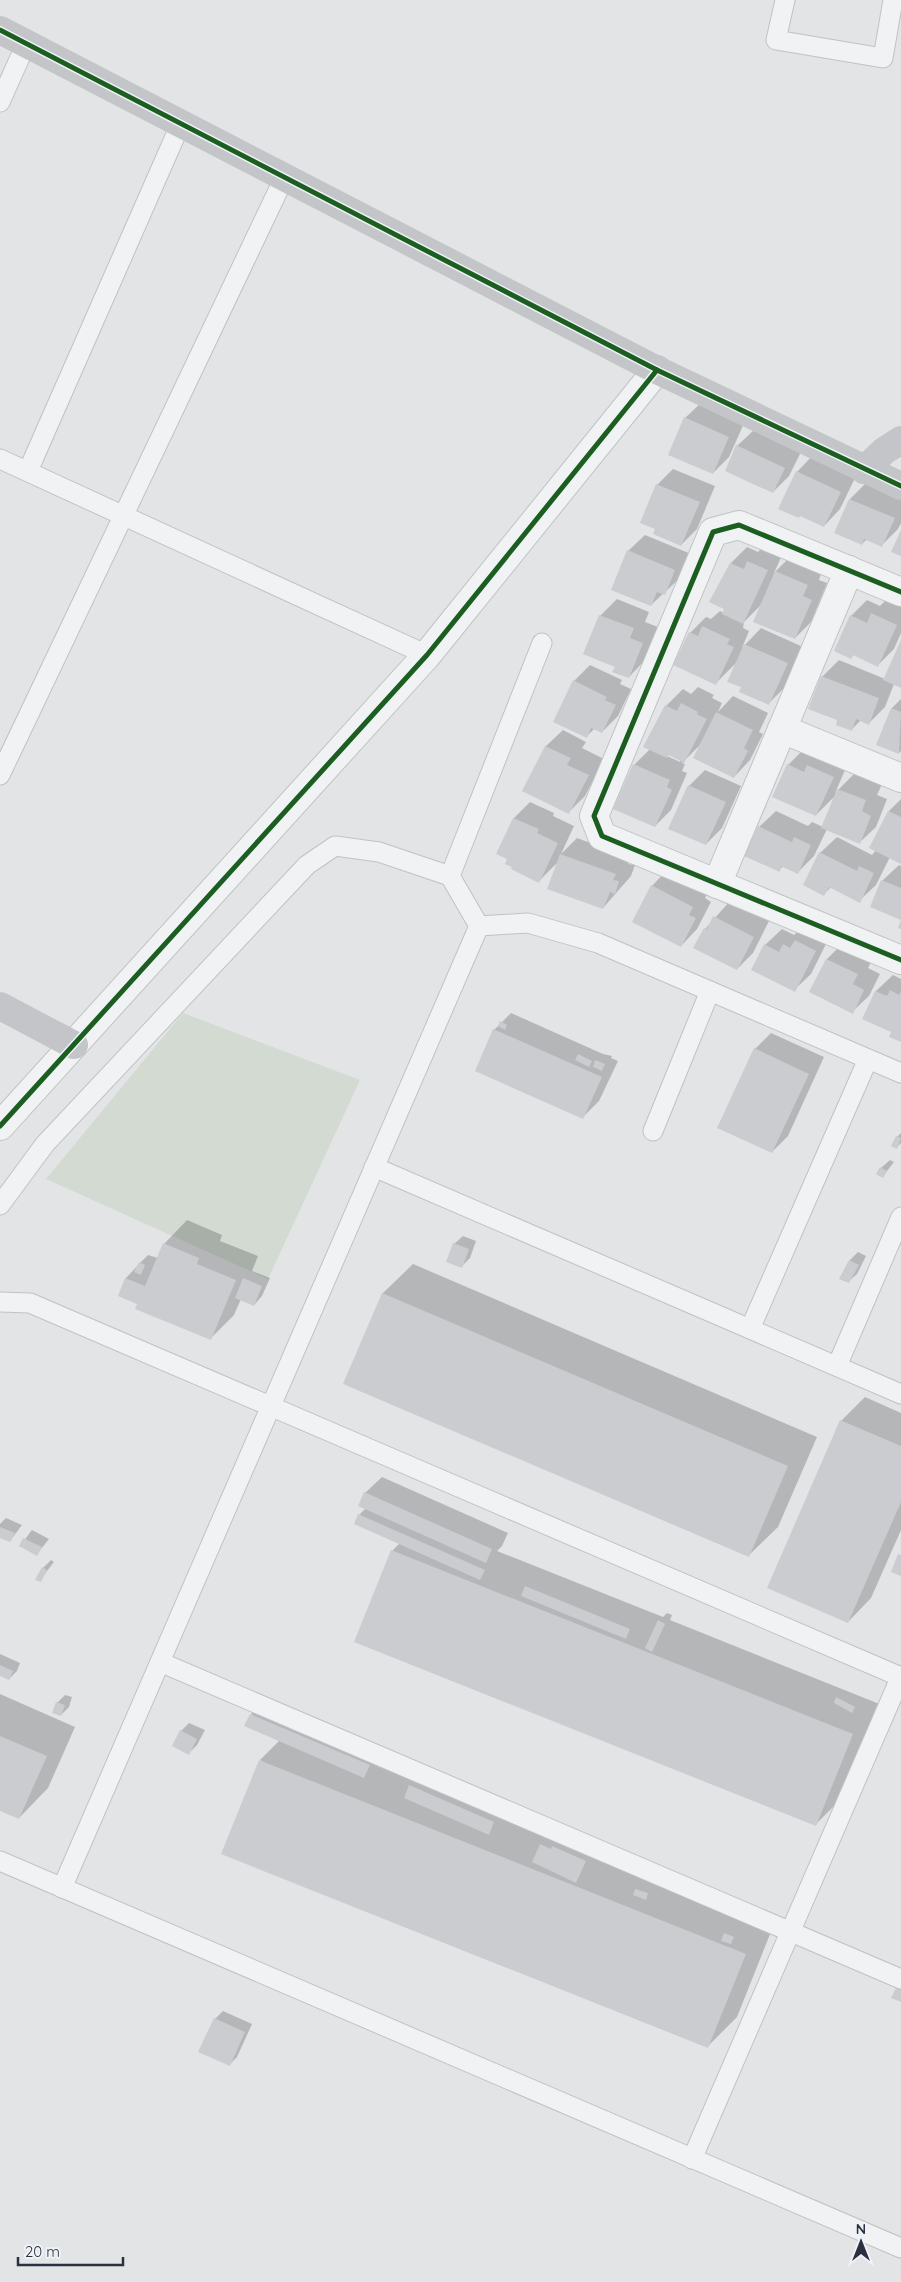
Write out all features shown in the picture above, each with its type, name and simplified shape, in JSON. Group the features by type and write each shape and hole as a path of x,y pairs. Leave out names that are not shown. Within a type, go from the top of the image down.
{"street":[{"path":"0,30 657,370 901,486"},
{"path":"0,1125 427,655 657,370"},
{"path":"864,470 884,451 901,440"},
{"path":"901,592 739,525 713,532 594,816 602,836 901,960"},
{"path":"718,884 849,570"},
{"path":"782,729 901,778"},
{"path":"0,1006 74,1045"}],"lane":[{"path":"785,0 776,40 883,58 893,0"},
{"path":"0,102 26,44"},
{"path":"28,471 181,123"},
{"path":"0,775 285,176"},
{"path":"0,459 427,655"},
{"path":"450,876 542,643"},
{"path":"0,1205 45,1144 307,865 335,846 380,852 450,876 478,926"},
{"path":"478,926 528,923 598,943 901,1073"},
{"path":"62,1888 478,926"},
{"path":"654,1131 710,991"},
{"path":"750,1329 868,1059"},
{"path":"374,1167 901,1394"},
{"path":"837,1366 901,1217"},
{"path":"0,1302 30,1303 901,1677 692,2159"},
{"path":"160,1662 901,1979"},
{"path":"0,1861 901,2248"}],"shaded area":[{"path":"183,1013 360,1080 268,1279 46,1179"}],"building":[{"path":"684,417 729,437 713,474 668,455"},
{"path":"736,445 785,468 773,493 725,471"},
{"path":"796,471 841,492 824,527 778,509"},
{"path":"656,484 700,502 681,546 653,534 655,529 640,523"},
{"path":"849,499 895,518 882,547 864,539 862,545 834,533"},
{"path":"901,530 901,556 891,552"},
{"path":"627,550 675,570 665,595 657,592 651,606 611,590"},
{"path":"747,561 768,570 743,624 722,614 724,609 709,602 730,563 744,569"},
{"path":"775,571 808,585 803,596 812,600 795,639 753,622"},
{"path":"871,613 897,625 878,667 853,655 851,659 834,651 850,615 867,623"},
{"path":"599,615 634,628 630,638 643,643 629,678 612,672 615,667 583,654"},
{"path":"702,626 730,639 727,644 734,647 716,685 673,665 689,632 698,636"},
{"path":"901,640 901,688 883,680"},
{"path":"744,644 788,663 769,705 739,692 741,687 727,682"},
{"path":"821,676 879,698 869,725 856,719 852,731 836,725 837,720 808,709"},
{"path":"573,680 607,697 605,700 616,705 602,733 591,728 587,738 553,722"},
{"path":"681,703 707,719 684,763 669,755 667,758 643,747 665,705 677,711"},
{"path":"891,708 901,712 899,754 876,745"},
{"path":"716,712 753,730 744,748 748,751 734,778 693,758"},
{"path":"545,746 571,758 567,765 589,775 569,814 522,791"},
{"path":"633,764 670,780 667,787 672,790 655,827 613,809"},
{"path":"787,764 804,772 807,765 834,777 816,816 772,797"},
{"path":"688,785 726,802 706,845 668,829"},
{"path":"837,789 866,800 862,811 871,816 860,844 821,828"},
{"path":"888,811 901,817 901,864 869,848"},
{"path":"513,818 539,829 537,833 558,843 539,883 511,869 512,867 505,864 507,859 496,854"},
{"path":"758,826 792,842 794,837 811,845 798,874 781,866 780,872 744,856"},
{"path":"819,852 857,871 859,866 874,873 860,903 829,887 824,896 803,885"},
{"path":"560,854 616,874 613,880 619,881 615,894 610,892 603,909 547,889"},
{"path":"881,880 901,888 901,920 870,907"},
{"path":"651,885 693,907 689,915 696,918 681,947 632,922"},
{"path":"713,916 754,937 737,970 693,948 704,928 707,929"},
{"path":"795,940 816,951 795,992 751,970 764,944 779,952 783,944 790,948"},
{"path":"826,959 858,974 853,984 864,990 853,1014 809,992"},
{"path":"890,990 899,995 901,991 901,1042 889,1037 891,1032 862,1019 875,991 887,996"},
{"path":"500,1021 507,1025 505,1030 498,1026"},
{"path":"493,1029 602,1077 583,1119 475,1071"},
{"path":"754,1048 809,1074 772,1153 717,1128"},
{"path":"578,1054 592,1061 589,1067 575,1060"},
{"path":"595,1060 605,1064 602,1071 593,1067"},
{"path":"896,1136 901,1138 897,1149 891,1146"},
{"path":"880,1167 887,1171 883,1178 876,1174"},
{"path":"163,1243 199,1258 197,1264 236,1280 211,1340 135,1309 137,1304 118,1296 125,1278 145,1286"},
{"path":"453,1243 469,1249 462,1268 446,1262"},
{"path":"849,1260 859,1265 849,1283 839,1279"},
{"path":"139,1262 145,1265 141,1275 134,1272"},
{"path":"243,1278 262,1286 254,1306 235,1298"},
{"path":"382,1293 788,1466 749,1557 343,1384"},
{"path":"840,1420 901,1446 901,1502 848,1623 767,1588"},
{"path":"364,1492 492,1549 486,1563 358,1506"},
{"path":"358,1514 485,1570 480,1580 354,1524"},
{"path":"0,1527 15,1533 10,1542 0,1538"},
{"path":"23,1538 42,1547 37,1556 19,1546"},
{"path":"391,1550 853,1734 816,1826 354,1642"},
{"path":"898,1554 901,1555 901,1576 891,1572"},
{"path":"42,1567 47,1570 41,1582 35,1580"},
{"path":"525,1586 630,1629 626,1639 521,1596"},
{"path":"658,1620 665,1624 652,1652 645,1648"},
{"path":"0,1665 13,1671 9,1680 0,1676"},
{"path":"836,1697 855,1707 852,1713 834,1703"},
{"path":"56,1702 65,1705 61,1716 52,1713"},
{"path":"250,1714 370,1765 364,1778 244,1726"},
{"path":"180,1730 197,1739 189,1755 172,1746"},
{"path":"0,1736 47,1756 19,1819 0,1811"},
{"path":"259,1760 746,1954 708,2048 221,1854"},
{"path":"409,1785 494,1822 489,1835 404,1798"},
{"path":"540,1844 551,1849 552,1846 586,1861 576,1883 532,1862"},
{"path":"635,1889 648,1893 646,1900 633,1895"},
{"path":"724,1933 734,1937 731,1944 721,1941"},
{"path":"897,1986 901,1988 901,2002 891,1998"},
{"path":"214,2018 245,2032 230,2066 198,2052"}],"cycle path":[{"path":"0,30 657,370 901,486"},
{"path":"0,1126 427,655 657,370"},
{"path":"901,592 739,525 713,532 594,816 602,836 901,960"}]}
